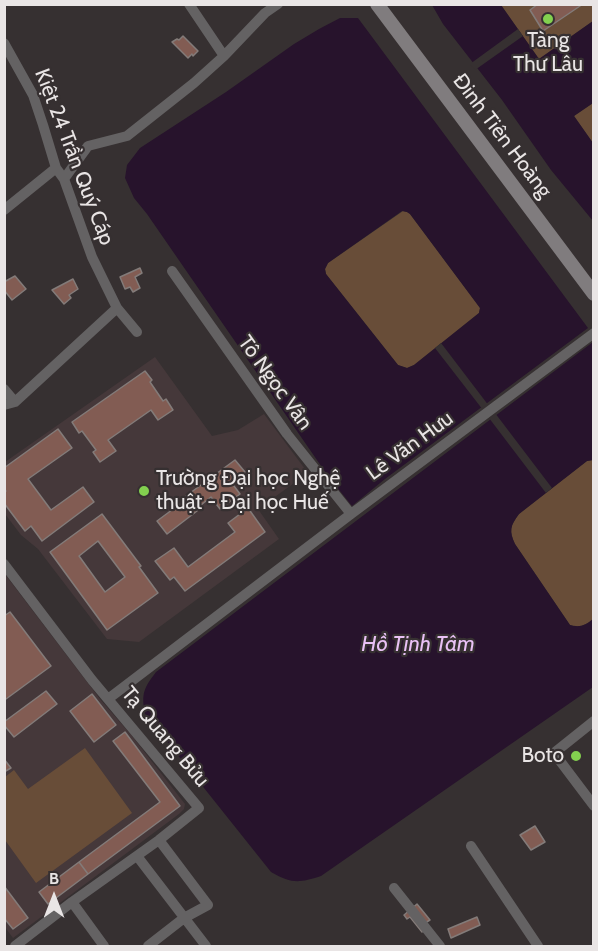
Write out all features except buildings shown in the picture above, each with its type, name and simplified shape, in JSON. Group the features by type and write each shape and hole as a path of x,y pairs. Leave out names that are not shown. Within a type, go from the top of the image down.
{"main road":[{"name":"Đinh Tiên Hoàng","path":"377,4 594,294"}],"street":[{"path":"189,4 224,56"},
{"path":"64,179 88,146 127,136 194,83 278,4"},
{"name":"Kiệt 24 Trần Quý Cáp","path":"4,43 33,95 56,168 64,179 92,257 117,308 136,333"},
{"path":"4,210 56,168"},
{"name":"Tô Ngọc Vân","path":"172,271 287,434 351,514"},
{"path":"4,389 10,404 117,308"},
{"name":"Lê Văn Hưu","path":"108,699 594,333"},
{"name":"Tạ Quang Bửu","path":"4,564 108,699 199,808 16,946"},
{"path":"594,721 554,753 594,806"},
{"path":"148,946 184,918 208,905 159,840"},
{"path":"471,846 538,946"},
{"path":"136,856 206,946"},
{"path":"394,888 440,946"},
{"path":"72,902 104,946"}],"shaded area":[{"path":"501,5 593,5 593,21 539,59"},
{"path":"593,103 593,143 574,116"},
{"path":"403,211 410,214 480,308 479,313 414,365 407,368 398,365 326,274 325,269 328,263"},
{"name":"Trường Đại học Nghệ thuật - Đại học Huế","path":"155,357 212,436 238,430 264,414 308,473 258,509 279,539 139,642 107,639 38,549 21,535 5,514 5,462"},
{"path":"593,460 593,619 583,625 574,626 570,625 515,544 511,529 519,514 587,461"},
{"path":"4,573 100,699 185,804 179,814 13,938 4,926"},
{"path":"85,748 132,813 36,883 5,840 5,777 14,770 28,789"}],"water":[{"path":"432,5 501,5 539,59 593,21 593,103 574,116 593,143 593,221 551,170 502,100 443,24"},
{"path":"340,18 358,18 588,328 352,506 328,476 134,198 125,178 127,165 140,148 319,29","holes":["402,211 407,212 480,308 479,313 414,365 407,368 398,365 326,274 325,269 328,263"]},
{"name":"Hồ Tịnh Tâm","path":"593,342 593,460 587,461 519,514 512,525 511,532 515,544 570,625 583,625 593,619 593,687 321,876 296,881 285,879 271,872 145,714 144,691 149,682 156,672"}],"pier":[{"path":"518,29 523,36 475,70 470,64"},
{"path":"441,343 489,406 483,410 435,348"},
{"path":"495,413 552,488 546,493 489,418"}],"place":[{"name":"Tàng Thư Lâu","path":"548,19"},
{"name":"Trường Đại học Nghệ thuật - Đại học Huế","path":"144,491"},
{"name":"Boto","path":"576,756"}]}
